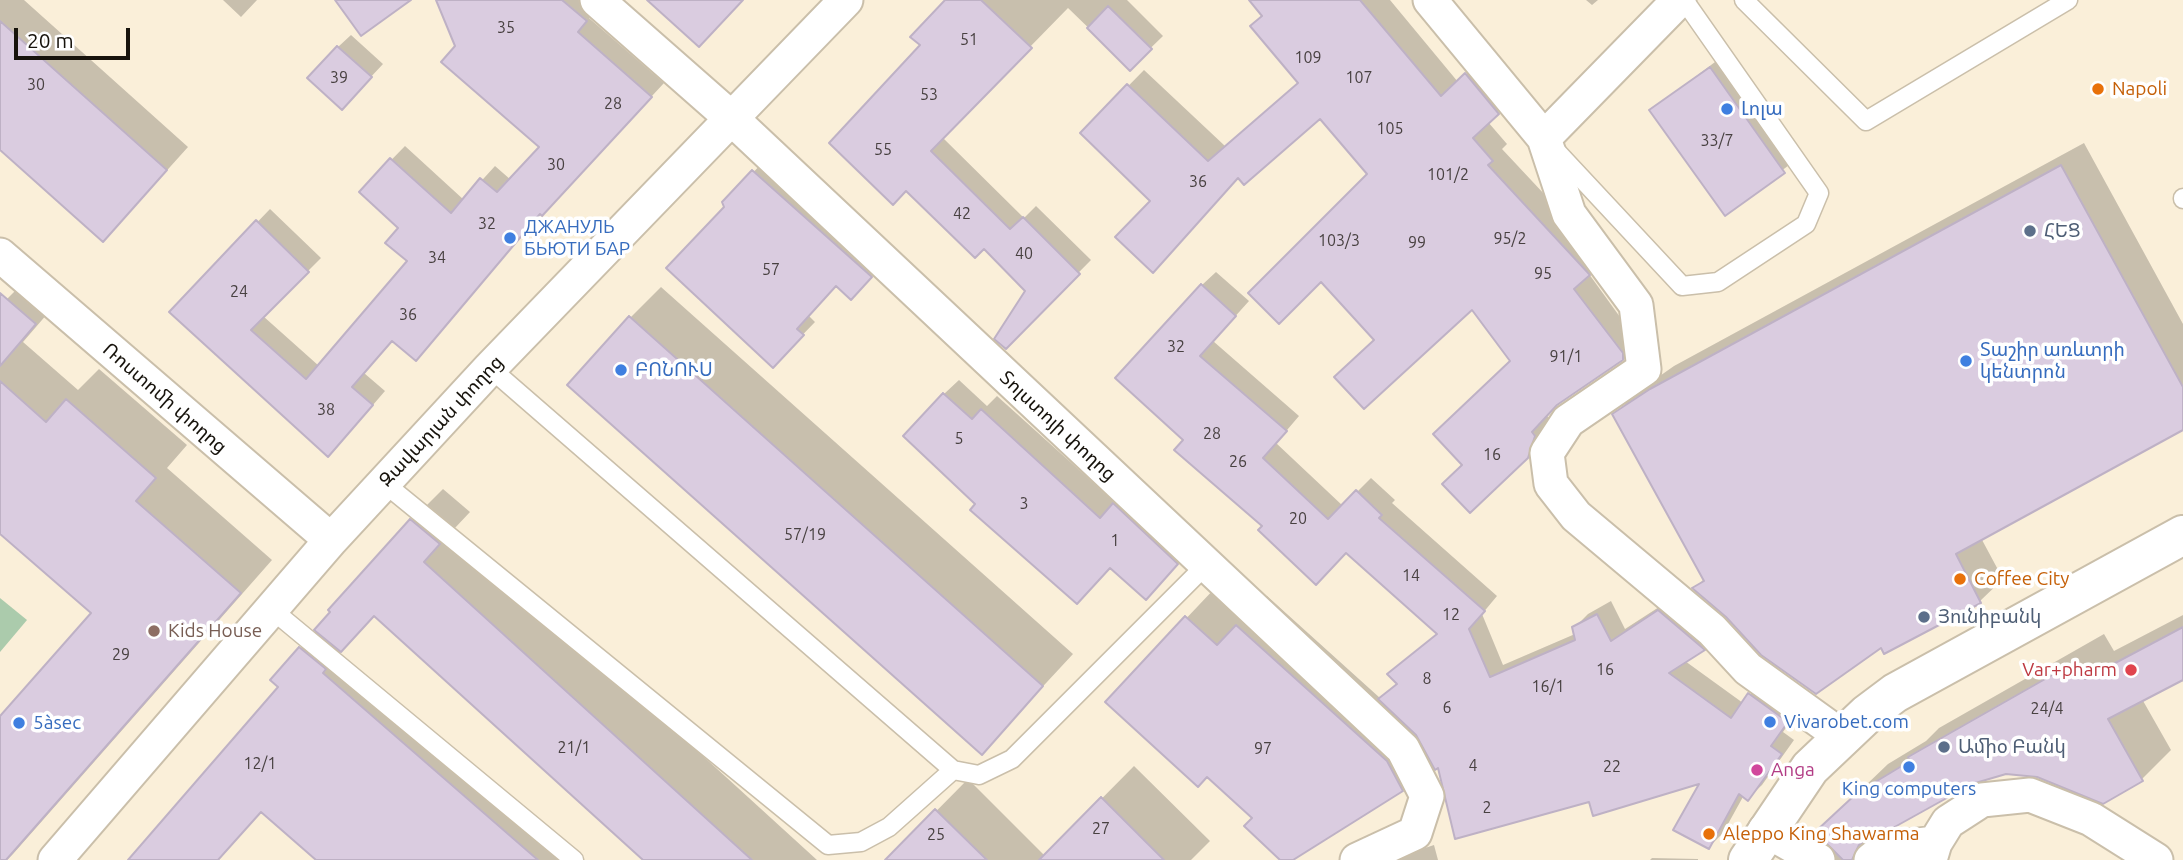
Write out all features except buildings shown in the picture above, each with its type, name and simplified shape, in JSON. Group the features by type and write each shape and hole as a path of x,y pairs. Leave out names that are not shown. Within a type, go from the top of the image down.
{"street":[{"name":"Տոլստոյի փողոց","path":"597,0 730,117 1403,748 1427,796 1415,834 1357,860"},
{"name":"Զավարյան փողոց","path":"55,860 331,540 490,368 846,0"},
{"path":"1430,0 1544,138 1569,214 1636,305 1644,369 1568,421 1547,453 1552,484 1576,516 1712,630 1748,670 1840,736"},
{"path":"1544,138 1682,0"},
{"name":"Ռոստոմի փողոց","path":"0,255 331,540"},
{"path":"1765,847 1810,768 1840,736 1895,693 2183,535"},
{"path":"1765,847 1833,768 1878,726 1910,705 2183,558"},
{"path":"1871,860 1885,849 1932,851 1948,822 1982,800 2030,795 2091,819 2156,860"},
{"path":"1765,847 1818,860"}],"lane":[{"path":"1544,138 1682,286 1718,282 1806,224 1819,193 1682,0"},
{"path":"1744,0 1866,121 2068,0"},
{"path":"490,368 953,770 979,775 1012,759 1206,565"},
{"path":"384,483 828,845 861,842 889,827 953,770"},
{"path":"270,608 574,860"}],"green space":[{"path":"0,598 27,620 0,652"}],"place":[{"name":"Napoli","path":"2098,89"},
{"name":"Լոլա","path":"1727,109"},
{"name":"ՀԵՑ","path":"2030,231"},
{"name":"ДЖАНУЛЬ БЬЮТИ БАР","path":"510,238"},
{"name":"Տաշիր առևտրի կենտրոն","path":"1966,361"},
{"name":"ԲՈՆՈՒՍ","path":"621,370"},
{"name":"Coffee City","path":"1960,579"},
{"name":"Յունիբանկ","path":"1924,617"},
{"name":"Kids House","path":"154,631"},
{"name":"Var+pharm","path":"2131,670"},
{"name":"Vivarobet.com","path":"1770,722"},
{"name":"5àsec","path":"19,723"},
{"name":"Ամիօ Բանկ","path":"1944,747"},
{"name":"King computers","path":"1909,767"},
{"name":"Anga","path":"1757,770"},
{"name":"Aleppo King Shawarma","path":"1709,834"}]}
